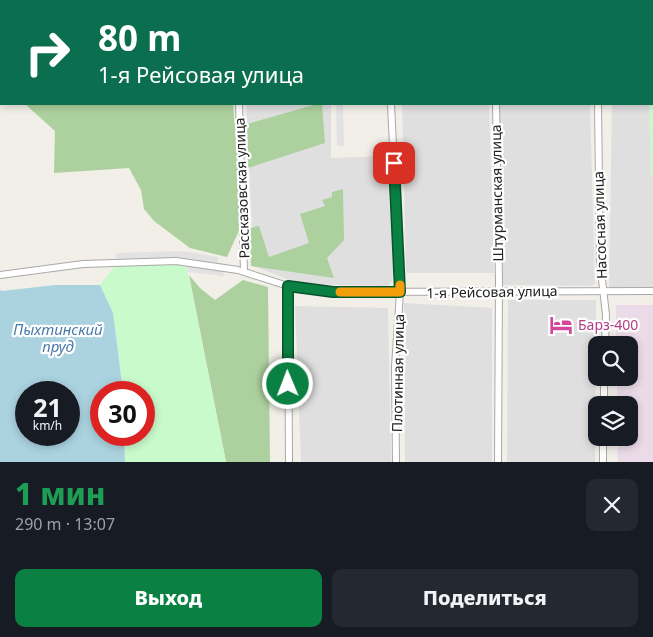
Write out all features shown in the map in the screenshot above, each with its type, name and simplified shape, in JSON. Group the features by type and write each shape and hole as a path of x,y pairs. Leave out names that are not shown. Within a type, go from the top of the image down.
{"street":[{"name":"Рассказовская улица","path":"239,105 244,271"},
{"name":"Плотинная улица","path":"391,105 400,292 395,367 396,462"},
{"name":"Штурманская улица","path":"496,105 499,291 498,462"},
{"name":"Насосная улица","path":"598,105 600,262 601,282 604,292 605,336"},
{"name":"1-я Рейсовая улица","path":"0,275 83,264 176,262 244,271 288,286 333,292 653,291"},
{"path":"288,286 289,462"},
{"path":"603,446 603,462"}],"shaded area":[{"path":"246,105 331,105 331,158 387,156 392,281 388,286 299,284 254,266"},
{"path":"336,105 343,105 344,146 337,146"},
{"path":"402,105 489,105 494,273 406,273"},
{"path":"499,105 590,105 595,284 590,286 501,285"},
{"path":"612,105 653,105 653,287 609,288"},
{"path":"182,251 218,257 218,267 222,268 224,276 188,272 186,263 117,263 116,253"},
{"path":"508,300 596,300 596,336 588,336 588,386 595,386 595,396 588,396 588,446 595,446 595,462 507,462"},
{"path":"404,303 492,308 492,462 405,462"},
{"path":"616,305 653,305 653,462 618,462 617,446 638,446 638,396 617,396 617,386 638,386 638,336 616,336"},
{"path":"295,306 388,308 391,462 301,462"}],"green space":[{"path":"26,105 233,105 243,222 227,257 190,248 154,221 144,209 141,190 129,168 54,173 55,131"},
{"path":"314,105 322,105 325,143 248,168 247,124"},
{"path":"649,105 653,105 653,176 651,176"},
{"path":"343,189 344,240 327,258 334,278 251,266 250,228 259,226 269,257 309,243 300,214 325,206 322,200 332,197 332,192"},
{"path":"117,263 186,263 226,462 125,462 124,446 155,446 155,381 122,381 113,313 100,285"},
{"path":"189,275 200,288 215,300 243,280 268,287 270,462 226,462"}],"water":[{"name":"Пыхтинский пруд","path":"56,285 100,285 113,313 122,381 90,381 90,446 124,446 125,462 0,462 0,289 1,291"}],"slow traffic":[{"path":"340,292 400,292 400,285"}],"place":[{"name":"Барз-400","path":"561,325"}],"route":[{"path":"288,384 288,286 333,292 400,292 394,163"}]}
